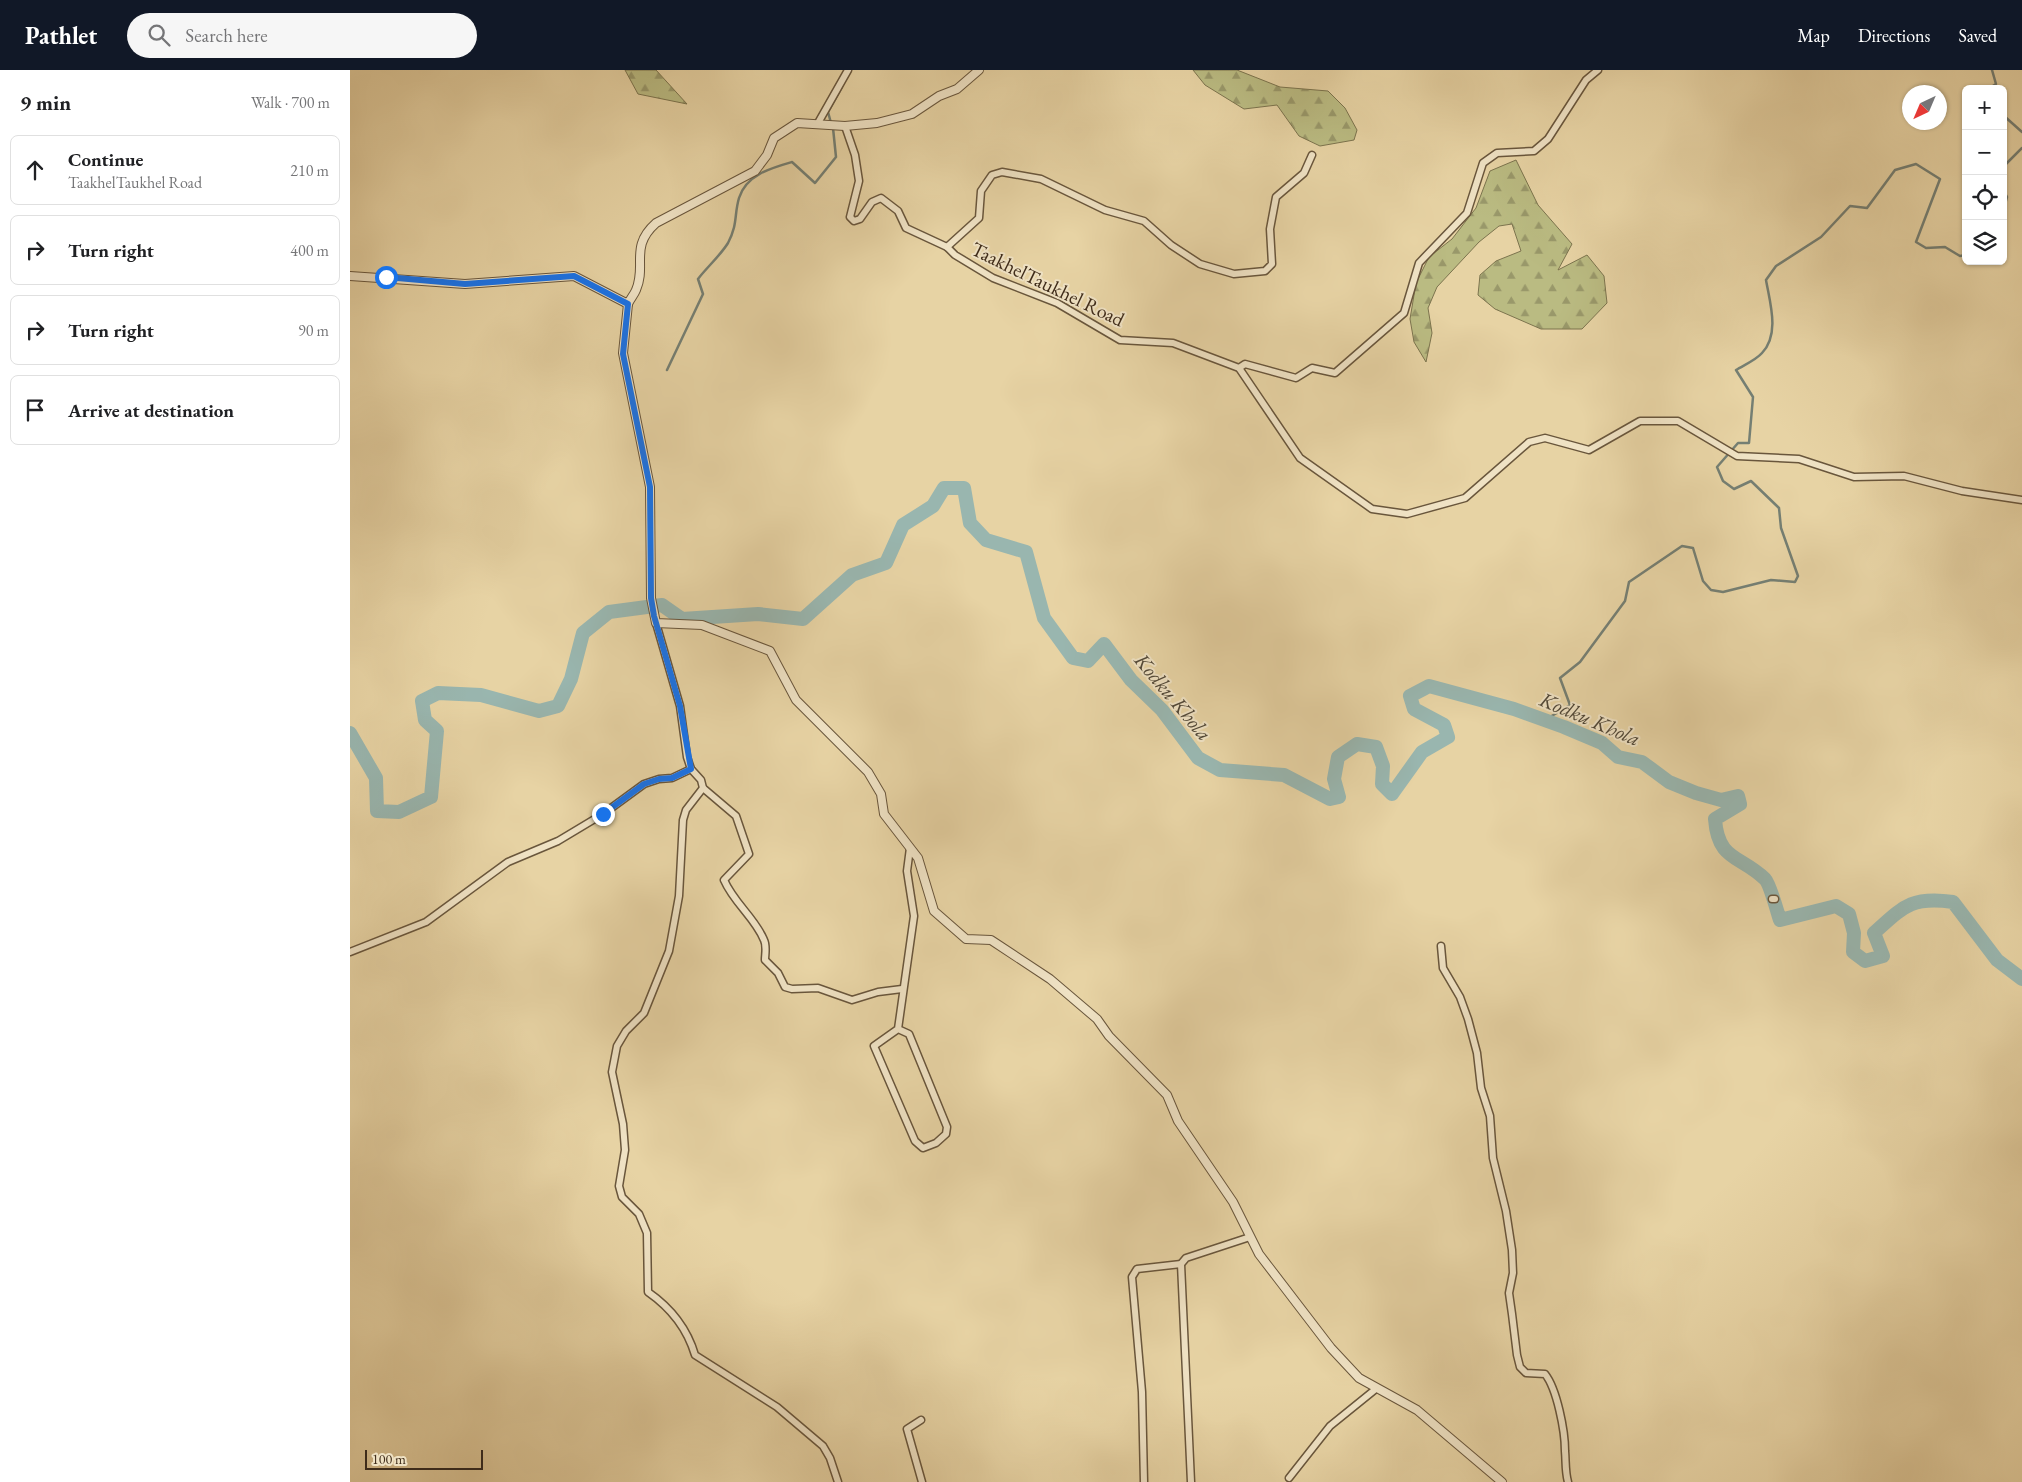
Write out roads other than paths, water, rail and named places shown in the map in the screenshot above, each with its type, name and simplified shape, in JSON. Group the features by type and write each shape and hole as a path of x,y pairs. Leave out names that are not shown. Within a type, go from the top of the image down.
{"street":[{"path":"821,123 848,70"},
{"path":"902,989 878,992 852,1000 818,988 792,989 785,987 778,973 765,960 765,942 753,923 731,896 724,880 749,854 736,816 703,788 701,780 691,769 676,691 655,619 651,598 650,487 623,354 628,304 637,289 640,248 646,232 656,223 755,171 767,155 774,138 797,123 845,126 877,123 912,114 939,96 957,89 979,70"},
{"name":"TaakhelTaukhel Road","path":"845,126 854,155 859,181 850,217 854,221 860,220 872,202 881,198 898,211 906,228 947,247 955,256 993,278 1057,303 1120,340 1173,343 1240,368 1245,364 1296,378 1312,368 1335,373 1404,313 1419,263 1467,213 1483,163 1496,153 1534,151 1548,140 1586,80 1598,70"},
{"path":"947,247 979,218 981,191 992,175 1002,172 1041,179 1105,210 1144,221 1200,264 1234,274 1266,272 1272,264 1270,229 1276,197 1304,173 1312,155"},
{"path":"350,276 465,284 574,276 628,304"},
{"path":"1240,368 1300,458 1372,509 1407,514 1466,498 1529,442 1545,438 1590,450 1640,421 1678,422 1737,456 1799,459 1854,477 1904,476 1962,490 2022,500"},
{"path":"655,619 702,626 770,651 796,700 868,772 881,794 884,814 918,858 934,911 966,939 991,940 1050,979 1097,1019 1109,1036 1167,1095 1178,1121 1233,1202 1258,1254 1331,1348 1358,1378 1417,1410 1502,1482"},
{"path":"350,952 426,922 508,862 558,841 603,814 644,784 659,779 672,778 691,769"},
{"path":"703,788 686,810 683,820 679,896 669,952 644,1013 622,1036 613,1058 612,1072 624,1124 625,1150 619,1186 622,1198 639,1214 647,1233 648,1292 659,1300 680,1322 690,1338 695,1355 777,1408 823,1446 830,1458 838,1482"},
{"path":"898,1028 909,1034 947,1127 946,1134 936,1143 923,1148 915,1140 874,1046 898,1028 902,989 914,916 907,871 910,848"},
{"path":"1441,946 1443,968 1454,984 1468,1019 1476,1053 1481,1088 1490,1116 1493,1158 1506,1211 1512,1250 1513,1273 1509,1293 1517,1355 1520,1367 1526,1373 1545,1374 1550,1381 1562,1425 1565,1450 1564,1469 1568,1482"},
{"path":"1190,1482 1181,1264 1186,1258 1250,1237"},
{"path":"1144,1482 1142,1392 1132,1277 1138,1270 1181,1264"},
{"path":"1289,1478 1330,1426 1377,1388"},
{"path":"921,1420 907,1429 922,1482"}],"waterway":[{"path":"1992,70 1996,84 1994,85"},
{"path":"831,123 828,112 842,87"},
{"path":"2007,119 2022,132"},
{"path":"667,370 703,294 698,279 728,243 731,236 742,190 753,178 760,174 792,162 815,183 836,157 833,128"},
{"path":"2007,163 2022,148"},
{"path":"1545,720 1570,705 1560,678 1580,662 1625,601 1629,582 1682,546 1693,548 1703,581 1711,590 1723,592 1771,580 1795,582 1798,576 1781,528 1779,508 1751,481 1734,489 1723,481 1717,467 1738,443 1749,443 1753,397 1736,370 1757,358 1768,345 1771,337 1772,318 1766,280 1776,266 1821,237 1850,206 1867,208 1895,170 1916,164 1940,179 1916,242 1926,248 1945,247 1962,256"},
{"name":"Kodku Khola","path":"350,733 376,778 377,811 399,812 431,797 437,731 425,720 422,701 438,693 481,695 539,711 558,706 571,679 583,633 609,612 662,605 682,619 758,614 803,619 852,575 886,563 903,525 933,506 944,488 964,488 970,523 986,540 1026,552 1044,618 1073,658 1088,661 1104,644 1131,680 1162,710 1198,758 1220,770 1284,775 1330,799 1339,797 1334,779 1338,757 1357,744 1376,747 1383,766 1382,784 1392,794 1422,752 1448,737 1444,725 1414,709 1410,696 1429,686 1514,709 1564,727 1602,743 1618,757 1642,762 1669,782 1696,793 1721,800 1738,796 1740,804 1715,819 1717,833 1721,843 1732,856 1765,879 1780,920 1836,906 1849,914 1854,933 1853,952 1865,961 1883,956 1874,933 1901,910 1917,902 1953,902 1997,960 2022,979"}]}
